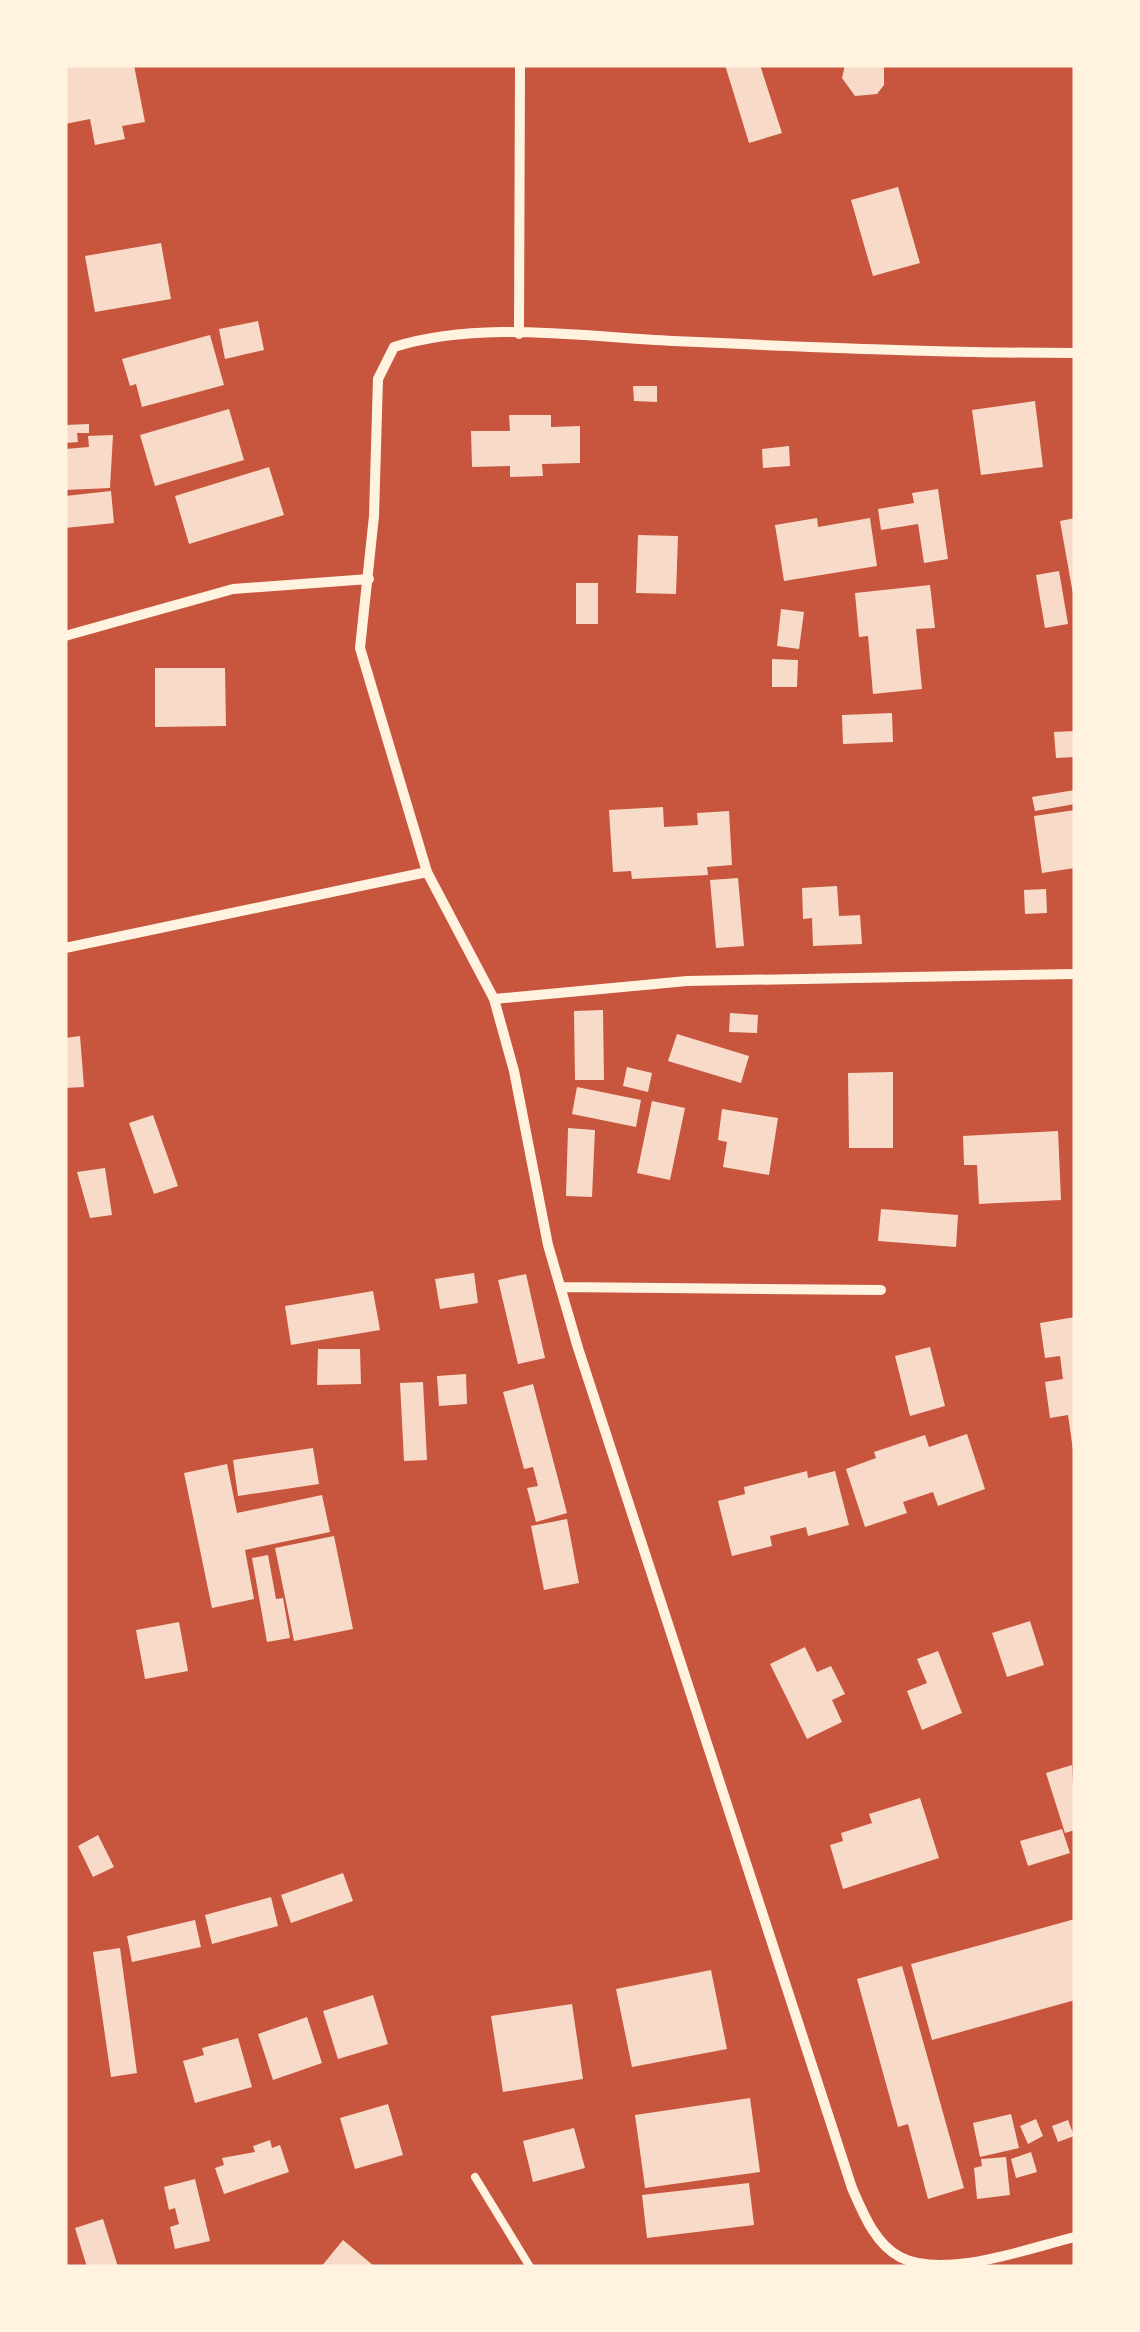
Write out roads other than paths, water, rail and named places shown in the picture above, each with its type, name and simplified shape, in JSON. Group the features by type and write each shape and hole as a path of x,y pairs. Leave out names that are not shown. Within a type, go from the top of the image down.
{"street":[{"path":"520,65 520,334"},
{"path":"1075,353 930,354 520,334 432,336 394,347 378,379 369,579 360,613 360,648 428,872 494,999 514,1070 548,1245 560,1287 852,2188 870,2227 897,2256 915,2266 954,2265 1075,2237"},
{"path":"65,636 233,589 369,579"},
{"path":"65,948 428,872"},
{"path":"494,999 687,981 1075,974"},
{"path":"560,1287 881,1290"}],"lane":[{"path":"474,2177 530,2267"}]}
